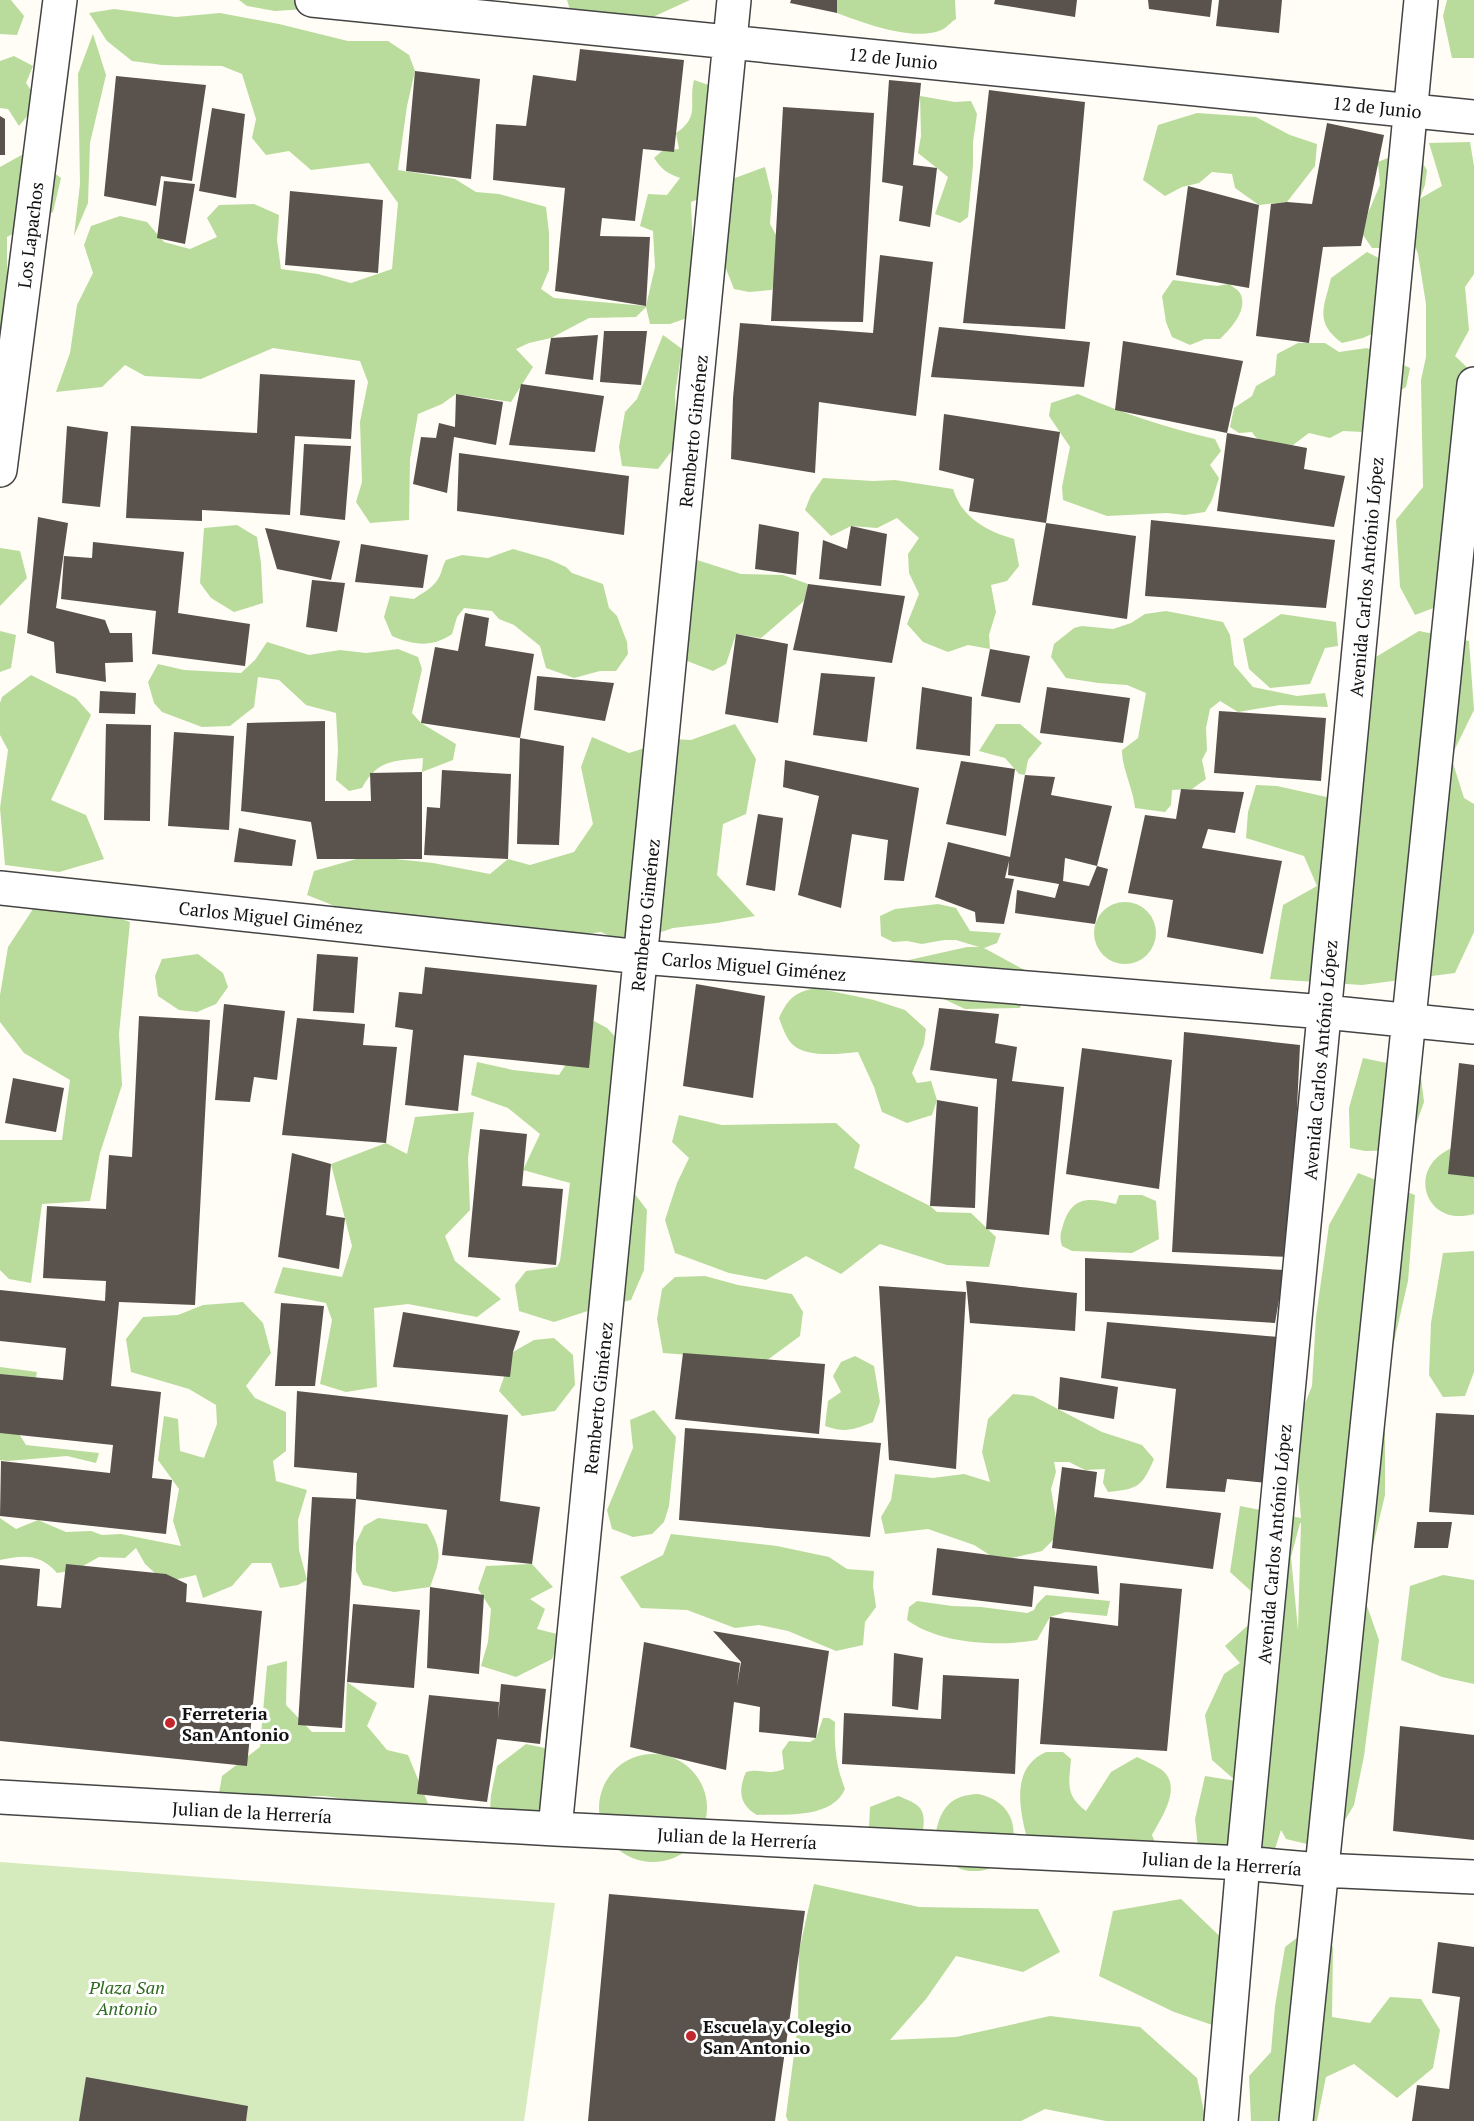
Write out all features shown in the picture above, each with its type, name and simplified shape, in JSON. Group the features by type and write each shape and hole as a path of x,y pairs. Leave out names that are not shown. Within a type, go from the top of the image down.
{"street":[{"name":"Los Lapachos","path":"0,470 60,0"},
{"name":"12 de Junio","path":"312,0 1474,117"},
{"name":"Remberto Giménez","path":"555,1829 734,0"},
{"name":"Avenida Carlos António López","path":"1221,2121 1243,1863 1421,0"},
{"path":"1296,2121 1474,384"},
{"name":"Carlos Miguel Giménez","path":"0,888 641,957 1325,1012 1474,1027"},
{"name":"Julian de la Herrería","path":"0,1797 555,1829 1243,1863 1320,1870 1474,1877"}],"green space":[{"path":"0,0 11,0 24,16 17,35 0,34"},
{"path":"239,0 441,0 275,11 247,6"},
{"path":"567,0 690,0 642,22 577,32"},
{"path":"837,0 955,0 956,19 945,28 934,32 906,33 837,13"},
{"path":"1447,0 1474,0 1474,58 1452,58 1443,16"},
{"path":"114,9 176,17 220,13 279,24 348,41 388,41 409,55 415,71 407,106 398,170 455,179 476,192 499,194 546,207 549,270 541,289 554,298 646,306 655,267 653,231 640,226 648,194 667,195 680,178 665,171 654,158 662,151 679,149 676,133 689,121 694,80 726,91 704,197 691,202 694,273 687,318 670,324 650,324 646,307 636,317 589,318 551,338 529,343 516,349 533,367 511,402 456,394 442,404 418,414 410,459 409,520 370,523 356,502 362,482 360,422 368,382 360,361 273,348 201,379 145,376 125,365 102,387 56,392 70,353 77,305 93,273 84,245 91,226 120,216 147,222 164,242 190,249 217,237 207,218 219,205 254,204 279,215 277,240 281,269 318,274 351,283 392,269 398,203 369,163 311,170 289,151 266,155 252,138 256,119 242,74 222,66 162,65 132,61 107,41 89,13"},
{"path":"93,34 106,75 90,143 88,203 74,236 80,184 78,74"},
{"path":"14,56 33,66 26,83 39,102 19,126 8,109 0,108 0,61"},
{"path":"920,96 955,102 971,101 977,114 968,217 960,223 935,214 948,177 918,153 921,136"},
{"path":"1197,113 1256,117 1290,135 1317,144 1315,166 1287,202 1259,205 1235,188 1232,174 1212,172 1199,183 1182,187 1165,196 1143,180 1158,125"},
{"path":"1470,142 1474,166 1474,274 1465,287 1469,330 1455,356 1474,374 1452,601 1415,615 1400,587 1396,520 1423,487 1421,380 1426,357 1426,304 1418,254 1413,240 1383,248 1372,248 1363,235 1368,213 1380,185 1378,162 1395,155 1421,161 1427,170 1425,185 1419,201 1442,186 1429,143"},
{"path":"27,152 61,178 53,212 7,237 7,283 21,298 0,373 0,167"},
{"path":"765,167 772,196 770,224 781,244 772,290 749,292 734,289 721,256 727,181"},
{"path":"1367,252 1398,268 1385,328 1363,338 1342,343 1327,328 1324,321 1324,306 1331,278"},
{"path":"1173,280 1217,286 1229,284 1239,292 1242,299 1240,312 1233,325 1220,339 1205,339 1190,345 1172,337 1166,322 1162,296"},
{"path":"663,335 682,349 675,394 677,444 658,469 622,466 619,447 625,412 637,399"},
{"path":"1298,343 1325,343 1339,352 1367,348 1410,368 1406,387 1373,408 1363,432 1343,431 1330,438 1309,433 1293,445 1282,445 1270,444 1255,437 1252,432 1239,433 1230,427 1234,408 1252,396 1256,386 1275,375 1277,354"},
{"path":"1078,394 1145,420 1215,439 1221,451 1210,465 1219,478 1212,500 1205,512 1185,515 1167,513 1107,516 1063,500 1062,487 1070,447 1049,416 1051,403"},
{"path":"823,478 895,480 953,489 962,508 976,522 1014,539 1019,566 1007,581 991,585 996,612 989,635 990,649 968,645 948,652 923,642 907,624 919,594 909,573 908,554 919,538 897,518 877,528 851,526 831,536 805,510 811,495"},
{"path":"237,525 257,537 263,603 234,612 211,598 200,583 204,528"},
{"path":"0,548 20,551 27,578 0,606"},
{"path":"513,549 548,559 566,567 572,573 603,584 609,608 617,616 627,642 628,654 616,671 600,671 574,678 546,668 540,646 514,625 499,619 492,611 464,608 457,617 452,634 430,643 415,643 392,636 384,617 390,596 414,599 436,582 446,560 462,555 488,558"},
{"path":"697,560 741,574 783,575 808,584 804,601 761,638 736,634 726,664 713,671 682,659 689,595"},
{"path":"1166,611 1223,622 1230,635 1234,665 1253,687 1297,696 1325,693 1328,707 1280,705 1238,712 1220,701 1210,709 1206,728 1207,750 1202,760 1206,779 1192,789 1172,790 1171,805 1165,812 1135,808 1122,757 1122,750 1138,738 1146,693 1127,685 1066,678 1051,657 1054,644 1074,628 1082,626 1113,629 1131,623 1145,614"},
{"path":"1281,614 1336,622 1338,646 1325,648 1310,684 1270,688 1249,669 1243,639"},
{"path":"0,631 16,635 11,668 0,672"},
{"path":"1419,631 1469,641 1474,710 1451,757 1464,798 1474,804 1474,932 1455,973 1362,985 1270,979 1283,905 1317,886 1304,856 1246,838 1248,812 1256,785 1277,786 1331,798 1346,675"},
{"path":"267,642 309,655 340,650 366,653 398,649 418,657 422,669 412,713 421,723 456,744 453,760 422,772 423,758 394,761 374,772 362,788 349,791 336,780 338,750 336,713 306,705 279,680 258,677 254,707 230,726 202,727 162,712 154,703 148,682 158,664 184,670 241,673 255,660"},
{"path":"31,675 76,698 91,715 51,800 86,815 104,859 59,872 5,865 0,808 8,750 0,735 0,703 2,697"},
{"path":"735,724 756,759 746,814 723,824 717,875 755,916 673,928 626,944 601,932 566,937 473,921 435,924 370,920 307,895 314,871 367,856 433,863 490,874 508,859 530,865 574,852 593,824 581,767 592,737 629,753 673,739 691,740"},
{"path":"996,724 1020,724 1042,743 1028,760 1025,775 1019,774 1005,758 979,751"},
{"path":"1119,902 1131,902 1147,911 1154,921 1156,933 1154,945 1147,955 1131,964 1119,964 1108,959 1099,950 1094,939 1094,927 1099,916 1108,907"},
{"path":"938,904 956,908 970,931 1001,933 997,943 984,948 1030,973 1020,1008 965,1009 912,984 909,960 967,947 979,947 956,940 922,944 907,941 893,942 881,936 880,916 895,909"},
{"path":"33,909 95,910 130,922 119,1034 122,1085 100,1153 90,1201 42,1204 31,1283 9,1279 0,1270 0,1140 62,1140 70,1080 24,1053 0,1022 0,995 8,947"},
{"path":"198,954 223,973 228,987 216,1004 197,1012 179,1010 158,996 155,976 162,959"},
{"path":"816,988 874,1000 905,1010 926,1029 924,1044 912,1073 917,1083 931,1081 937,1100 932,1115 907,1123 882,1112 874,1087 858,1052 814,1053 792,1044 779,1018 793,997"},
{"path":"594,1021 607,1028 623,1045 606,1156 647,1210 644,1270 631,1300 554,1322 519,1311 515,1285 526,1271 557,1267 560,1261 570,1183 523,1170 540,1134 508,1108 471,1095 477,1062 513,1070 559,1075"},
{"path":"1363,1058 1420,1070 1424,1102 1407,1150 1365,1151 1350,1148 1349,1108"},
{"path":"474,1112 468,1158 470,1210 445,1236 455,1261 501,1299 477,1317 408,1304 374,1308 377,1387 346,1392 320,1384 332,1320 326,1303 274,1293 283,1267 342,1277 352,1246 331,1164 386,1143 407,1154 415,1117"},
{"path":"679,1115 722,1125 836,1123 860,1145 854,1168 930,1206 937,1212 971,1213 996,1237 989,1267 947,1265 880,1244 841,1274 806,1256 766,1280 729,1273 675,1253 665,1220 677,1183 689,1158 672,1142"},
{"path":"1452,1148 1474,1150 1474,1214 1457,1216 1443,1212 1433,1205 1427,1194 1425,1181 1429,1169 1437,1157"},
{"path":"1358,1173 1415,1195 1408,1281 1385,1381 1385,1495 1362,1592 1379,1640 1364,1756 1354,1805 1328,1849 1286,1839 1281,1830 1265,1881 1198,1848 1195,1819 1205,1776 1236,1781 1212,1760 1205,1715 1224,1674 1240,1663 1225,1646 1255,1619 1252,1592 1230,1572 1240,1506 1301,1518 1294,1431 1312,1386 1316,1317 1329,1225","holes":["1301,1523 1298,1630 1291,1557"]},
{"path":"1119,1195 1142,1195 1156,1201 1159,1239 1132,1253 1072,1251 1062,1246 1062,1229 1073,1207 1092,1200 1116,1204"},
{"path":"1474,1251 1474,1372 1465,1396 1443,1397 1429,1375 1431,1323 1443,1253"},
{"path":"705,1276 738,1285 792,1294 803,1312 800,1336 766,1361 663,1353 657,1319 662,1289 675,1277"},
{"path":"243,1302 263,1323 271,1353 246,1386 255,1398 286,1412 286,1451 273,1461 276,1481 307,1490 298,1520 299,1550 307,1580 298,1585 280,1588 271,1563 252,1563 232,1586 203,1598 196,1575 165,1582 145,1564 136,1548 125,1558 99,1557 76,1570 57,1573 51,1566 31,1557 0,1560 0,1518 16,1529 38,1520 66,1532 91,1531 102,1535 121,1534 181,1546 173,1521 179,1489 158,1460 164,1416 178,1419 180,1451 204,1458 217,1424 216,1405 189,1389 131,1372 126,1339 143,1317 178,1315 203,1305"},
{"path":"554,1338 573,1355 575,1385 555,1411 522,1416 499,1391 513,1352 534,1340"},
{"path":"855,1356 874,1366 880,1402 873,1422 849,1430 825,1426 828,1401 841,1392 833,1376 841,1362"},
{"path":"0,1367 37,1372 32,1396 4,1410 26,1445 99,1453 96,1463 67,1456 0,1460"},
{"path":"1013,1394 1033,1396 1102,1432 1142,1445 1154,1459 1146,1476 1133,1488 1108,1492 1103,1483 1105,1469 1085,1470 1069,1462 1054,1462 1056,1472 1051,1489 1056,1519 1054,1539 1042,1551 1012,1558 996,1559 974,1545 928,1529 885,1534 881,1517 891,1500 895,1474 933,1478 964,1474 990,1482 982,1452 988,1419"},
{"path":"654,1410 676,1437 669,1506 664,1522 652,1534 633,1537 612,1529 607,1510 633,1448 630,1420"},
{"path":"378,1518 427,1524 436,1541 439,1555 430,1587 394,1592 363,1585 356,1571 356,1543 364,1526"},
{"path":"671,1534 777,1546 829,1557 847,1569 874,1571 873,1586 876,1607 865,1622 863,1645 836,1651 788,1631 759,1625 735,1628 687,1610 641,1608 620,1577 663,1555"},
{"path":"532,1564 553,1587 530,1599 545,1609 537,1629 561,1635 552,1659 516,1677 481,1666 488,1642 491,1609 478,1589 486,1566"},
{"path":"1443,1575 1474,1580 1474,1684 1442,1677 1401,1660 1410,1586"},
{"path":"1046,1595 1110,1601 1107,1616 1066,1612 1050,1617 1037,1640 1004,1643 952,1639 920,1628 907,1620 909,1607 917,1601 1027,1613 1034,1610"},
{"path":"287,1661 286,1705 312,1732 345,1732 347,1682 377,1703 367,1726 387,1750 408,1755 429,1806 382,1804 324,1796 218,1799 222,1776 260,1747 267,1666"},
{"path":"823,1718 829,1718 835,1722 836,1756 845,1789 839,1799 830,1806 807,1813 757,1815 751,1811 744,1802 741,1791 746,1772 774,1772 784,1769 782,1751 789,1741 810,1742 816,1738"},
{"path":"547,1723 566,1730 564,1772 539,1815 490,1810 497,1766 526,1744 545,1748"},
{"path":"1046,1752 1063,1752 1071,1759 1069,1782 1071,1794 1086,1811 1111,1772 1137,1757 1162,1770 1171,1785 1165,1811 1152,1835 1158,1850 1120,1868 1103,1871 1061,1866 1031,1853 1021,1811 1021,1783 1034,1760"},
{"path":"653,1754 674,1758 691,1770 703,1787 707,1808 703,1829 691,1846 674,1858 653,1862 632,1858 615,1846 603,1829 599,1808 603,1787 615,1770 632,1758"},
{"path":"978,1794 995,1801 1007,1811 1013,1824 1013,1838 1009,1851 1000,1862 988,1869 970,1871 954,1865 936,1832 941,1816 949,1804 961,1797"},
{"path":"898,1796 914,1803 922,1811 924,1821 922,1838 872,1845 869,1828 870,1807"},
{"name":"Plaza San Antonio","path":"0,1862 555,1903 524,2121 0,2121"},
{"path":"814,1884 919,1907 1038,1909 1060,1952 1023,1972 956,1956 926,1999 890,2040 956,2037 1050,2016 1140,2027 1197,2078 1206,2121 1106,2121 1045,2109 1021,2121 788,2121 786,2116 798,2023 799,1951"},
{"path":"1181,1899 1234,1950 1227,2030 1174,2012 1099,1976 1113,1911"},
{"path":"1323,1918 1333,1948 1332,2017 1370,2023 1390,1997 1421,1999 1440,2030 1433,2068 1397,2098 1354,2064 1326,2077 1317,2121 1251,2121 1249,2076 1271,2052 1275,2006 1285,1947"}],"building":[{"path":"791,0 837,0 837,13 790,3"},
{"path":"995,0 1077,0 1075,17 994,4"},
{"path":"1148,0 1212,0 1210,17 1149,9"},
{"path":"1219,0 1282,0 1279,33 1216,26"},
{"path":"580,49 684,60 674,152 643,149 635,221 602,218 600,236 650,237 646,306 555,291 565,188 493,180 496,124 526,126 533,75 576,81"},
{"path":"415,71 480,79 471,179 406,171"},
{"path":"116,76 206,85 192,181 161,176 156,206 104,196"},
{"path":"889,80 921,83 913,165 937,168 930,227 899,221 903,186 882,182"},
{"path":"989,90 1085,102 1065,329 963,323"},
{"path":"783,107 874,113 863,322 771,321"},
{"path":"212,108 245,114 236,198 199,191"},
{"path":"0,116 5,119 5,155 0,155"},
{"path":"1327,123 1384,135 1361,246 1323,247 1309,343 1256,336 1271,204 1287,202 1312,204"},
{"path":"164,181 195,184 185,244 157,238"},
{"path":"1188,186 1259,205 1249,288 1176,275"},
{"path":"290,191 383,200 378,273 285,265"},
{"path":"880,255 933,262 916,416 819,402 815,473 731,459 733,398 740,323 873,333"},
{"path":"939,327 1090,342 1084,387 931,377"},
{"path":"604,331 647,331 641,385 600,382"},
{"path":"598,335 593,380 545,374 551,338"},
{"path":"1123,341 1243,361 1227,433 1115,410"},
{"path":"260,374 355,380 351,439 295,436 290,515 202,510 202,521 126,518 131,426 257,433"},
{"path":"521,384 604,396 595,452 509,445"},
{"path":"456,394 503,402 496,445 454,437 447,493 413,484 421,437 436,438 439,423 455,427"},
{"path":"944,414 1060,432 1046,523 969,511 974,479 939,470"},
{"path":"67,426 108,432 100,507 62,503"},
{"path":"1227,433 1307,448 1304,469 1345,476 1334,527 1217,511"},
{"path":"304,444 351,446 345,520 300,515"},
{"path":"459,453 629,476 624,535 457,511"},
{"path":"38,517 68,523 56,608 105,620 110,633 132,633 133,662 105,663 106,682 56,673 54,642 27,633"},
{"path":"1151,520 1335,540 1326,608 1145,596"},
{"path":"1046,523 1136,536 1127,619 1032,605"},
{"path":"759,524 799,532 796,575 755,569"},
{"path":"851,526 887,534 881,586 819,579 823,540 847,549"},
{"path":"265,528 340,541 331,580 277,569"},
{"path":"93,542 184,552 178,613 250,624 245,666 152,654 156,611 61,599 64,556 92,558"},
{"path":"361,544 428,555 423,588 355,582"},
{"path":"312,580 345,583 337,632 306,627"},
{"path":"808,584 905,596 892,663 793,650"},
{"path":"465,613 489,618 485,646 534,654 520,738 421,723 435,647 458,651"},
{"path":"736,634 788,644 778,723 725,714"},
{"path":"990,649 1030,656 1020,703 981,696"},
{"path":"821,673 875,677 867,742 813,735"},
{"path":"537,676 614,683 605,721 534,710"},
{"path":"922,687 972,697 970,756 916,749"},
{"path":"1047,687 1130,698 1123,743 1040,733"},
{"path":"100,691 136,693 135,714 99,713"},
{"path":"1219,711 1326,718 1321,781 1214,773"},
{"path":"325,721 325,801 371,801 370,773 422,772 422,859 317,859 311,822 241,811 247,723"},
{"path":"106,724 151,725 150,821 104,820"},
{"path":"174,732 234,736 229,830 168,826"},
{"path":"520,738 564,746 559,845 517,844"},
{"path":"785,760 919,788 904,881 884,880 888,840 852,834 841,908 798,895 819,796 783,787"},
{"path":"961,761 1015,769 1006,836 946,824"},
{"path":"442,770 511,774 508,859 424,855 427,807 440,808"},
{"path":"1025,775 1055,777 1051,795 1112,806 1097,866 1108,869 1095,924 1015,913 1017,890 1055,898 1059,884 1008,875 1009,861 1005,878 1014,879 1004,924 976,922 975,912 935,897 948,842 1010,857","holes":["1065,858 1097,866 1089,886 1063,881"]},
{"path":"1181,789 1244,792 1235,833 1208,829 1202,848 1282,861 1263,954 1167,937 1173,900 1128,893 1145,815 1176,819"},
{"path":"758,814 783,818 775,891 746,885"},
{"path":"239,828 296,840 292,866 234,862"},
{"path":"317,954 358,957 354,1013 313,1011"},
{"path":"425,967 597,985 589,1068 464,1055 458,1111 405,1105 413,1030 395,1027 399,992 422,994"},
{"path":"696,984 765,996 753,1098 683,1086"},
{"path":"224,1004 285,1011 277,1080 254,1077 250,1102 215,1100"},
{"path":"939,1008 999,1014 995,1043 1017,1047 1012,1081 1064,1087 1049,1235 986,1229 997,1079 930,1070"},
{"path":"139,1016 210,1020 195,1305 119,1302 111,1386 161,1392 152,1478 172,1480 166,1534 0,1516 1,1461 110,1473 113,1445 0,1433 0,1374 63,1380 66,1348 0,1341 0,1290 105,1301 106,1281 43,1278 47,1206 106,1209 109,1155 132,1157"},
{"path":"297,1018 365,1024 363,1045 397,1047 386,1143 282,1135"},
{"path":"1184,1032 1300,1045 1290,1257 1172,1252"},
{"path":"1082,1048 1172,1060 1159,1189 1066,1174"},
{"path":"1459,1063 1474,1065 1474,1177 1448,1174"},
{"path":"13,1078 64,1088 56,1132 5,1123"},
{"path":"937,1100 978,1107 975,1208 930,1206"},
{"path":"480,1129 527,1134 522,1186 563,1189 556,1265 468,1257"},
{"path":"292,1153 331,1164 326,1215 345,1218 339,1269 278,1257"},
{"path":"1085,1258 1284,1270 1275,1323 1085,1311"},
{"path":"966,1281 1077,1293 1075,1331 970,1323"},
{"path":"879,1286 966,1292 956,1469 889,1460"},
{"path":"281,1303 324,1306 315,1386 275,1386"},
{"path":"403,1312 520,1331 513,1352 510,1377 393,1367"},
{"path":"1107,1322 1279,1337 1267,1483 1227,1479 1225,1492 1166,1488 1176,1389 1101,1378"},
{"path":"683,1353 825,1364 819,1434 675,1419"},
{"path":"1060,1377 1118,1387 1114,1419 1058,1409"},
{"path":"297,1391 508,1415 500,1501 540,1507 532,1564 442,1555 447,1510 356,1499 357,1473 294,1467"},
{"path":"1436,1413 1474,1415 1474,1515 1429,1512"},
{"path":"685,1428 881,1443 870,1537 679,1520"},
{"path":"1062,1467 1097,1472 1094,1497 1221,1513 1213,1569 1052,1548"},
{"path":"312,1497 356,1499 342,1728 298,1725"},
{"path":"1417,1522 1452,1522 1448,1548 1414,1548"},
{"path":"937,1548 1097,1566 1099,1594 1034,1586 1032,1607 932,1595"},
{"path":"66,1564 166,1574 187,1584 186,1602 262,1611 247,1766 0,1741 0,1565 40,1569 37,1606 61,1608"},
{"path":"1120,1583 1182,1589 1167,1751 1040,1744 1050,1617 1118,1626"},
{"path":"430,1587 484,1595 479,1674 427,1668"},
{"path":"353,1604 420,1610 414,1688 347,1682"},
{"path":"713,1631 829,1651 816,1738 759,1732 760,1707 734,1702 726,1770 630,1747 644,1642 740,1663 737,1686 741,1662"},
{"path":"894,1653 923,1658 918,1710 892,1706"},
{"path":"943,1675 1019,1679 1015,1774 842,1764 844,1713 941,1719"},
{"path":"501,1684 546,1689 540,1744 497,1739 487,1802 417,1794 429,1695 499,1702 498,1720"},
{"path":"1400,1726 1474,1735 1474,1840 1393,1831"},
{"name":"Escuela y Colegio San Antonio","path":"609,1894 805,1911 775,2121 588,2121"},
{"path":"1438,1942 1474,1947 1474,2121 1412,2121 1417,2085 1449,2089 1460,1997 1432,1993"},
{"path":"86,2077 248,2106 246,2121 79,2121"}],"place":[{"name":"Ferreteria San Antonio","path":"170,1723"},
{"name":"Escuela y Colegio San Antonio","path":"691,2036"}]}
